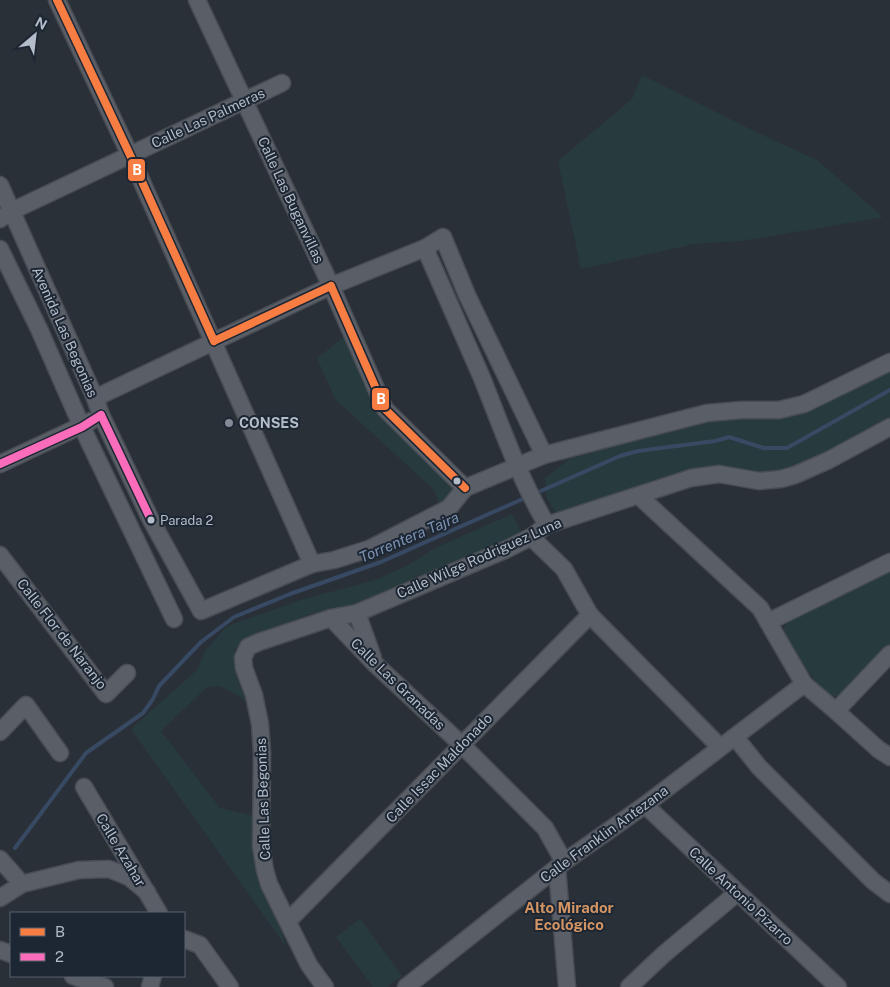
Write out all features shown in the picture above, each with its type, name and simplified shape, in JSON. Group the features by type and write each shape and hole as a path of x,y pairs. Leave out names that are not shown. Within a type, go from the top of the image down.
{"street":[{"path":"57,0 130,155 312,564 334,560 369,549 449,508 465,488 544,455 708,413 742,410 779,410 804,404 890,362"},
{"name":"Calle Las Buganvillas","path":"197,0 331,286 385,409 465,488"},
{"name":"Calle Las Palmeras","path":"6,215 282,83"},
{"name":"Avenida Las Begonias","path":"0,185 6,215 95,398 101,415 151,520 201,611 312,564"},
{"path":"95,398 331,286 425,248 443,237 467,295 544,455"},
{"path":"425,248 482,379 512,468 530,494 547,525"},
{"name":"Avenida Las Begonias","path":"0,249 174,619"},
{"path":"0,464 82,426 101,415"},
{"name":"Calle Wilge Rodriguez Luna","path":"243,658 248,647 331,618 358,612 506,550 531,537 547,525 691,478 719,474 759,480 780,479 795,475 829,460 890,427"},
{"path":"639,496 760,608 804,684 878,749 890,757"},
{"path":"132,528 151,520"},
{"path":"531,537 564,569 590,615 720,747"},
{"name":"Calle Flor de Naranjo","path":"0,555 106,694 126,673"},
{"path":"768,622 890,562"},
{"path":"358,612 374,663"},
{"name":"Calle Issac Maldonado","path":"288,921 590,615"},
{"name":"Calle Las Granadas","path":"331,618 374,663 462,745 545,828 560,865"},
{"path":"836,711 890,654"},
{"name":"Calle Las Begonias","path":"243,658 244,668 254,695 260,724 262,753 261,846 269,884 309,965 325,987"},
{"name":"Calle Franklin Antezana","path":"406,987 560,865 645,804 804,684"},
{"path":"0,732 26,705 60,753"},
{"path":"735,737 786,794 873,881 890,894"},
{"name":"Calle Azahar","path":"84,787 158,912"},
{"name":"Calle Antonio Pizarro","path":"645,804 838,987"},
{"path":"0,859 22,884"},
{"path":"560,865 567,987"},
{"path":"0,898 22,884 79,870 109,869 129,877 147,892"},
{"path":"629,987 664,954 737,893"},
{"path":"185,939 200,945 230,987"},
{"path":"76,977 105,987"}],"green space":[{"path":"642,75 817,160 883,217 741,241 694,244 581,269 558,161 632,99"},
{"path":"344,337 379,410 448,481 454,490 438,509 438,499 432,488 335,399 317,358"},
{"path":"890,369 890,418 819,458 780,473 718,468 556,514 546,496 545,478 571,458 706,422 797,415"},
{"path":"512,514 522,533 515,537 352,606 310,614 262,633 234,650 246,687 248,704 242,698 220,686 207,687 161,731 220,808 254,816 273,907 287,948 131,729 197,670 205,651 227,626 301,600 378,579 408,565 435,548"},
{"path":"890,569 890,644 841,697 832,696 824,691 802,663 784,634 785,626 790,620"},
{"path":"360,919 402,976 387,987 373,987 336,937"}],"waterway":[{"name":"Torrentera Tajra","path":"534,494 620,456 638,451 715,441 729,437 764,448 787,448 890,390"},
{"name":"Torrentera Tajra","path":"15,848 86,753 143,713 159,686 201,642 234,617 290,594 381,562 527,497"}],"transit line":[{"name":"B","path":"57,0 214,341"},
{"name":"B","path":"331,286 385,409 465,488"},
{"name":"B","path":"214,341 331,286"},
{"name":"2","path":"101,415 151,520"},
{"name":"2","path":"0,464 82,427 101,415"}],"place":[{"name":"CONSES","path":"229,423"},
{"name":"Parada 2","path":"151,520"}],"district":[{"name":"Alto Mirador Ecológico","path":"569,916"}]}
